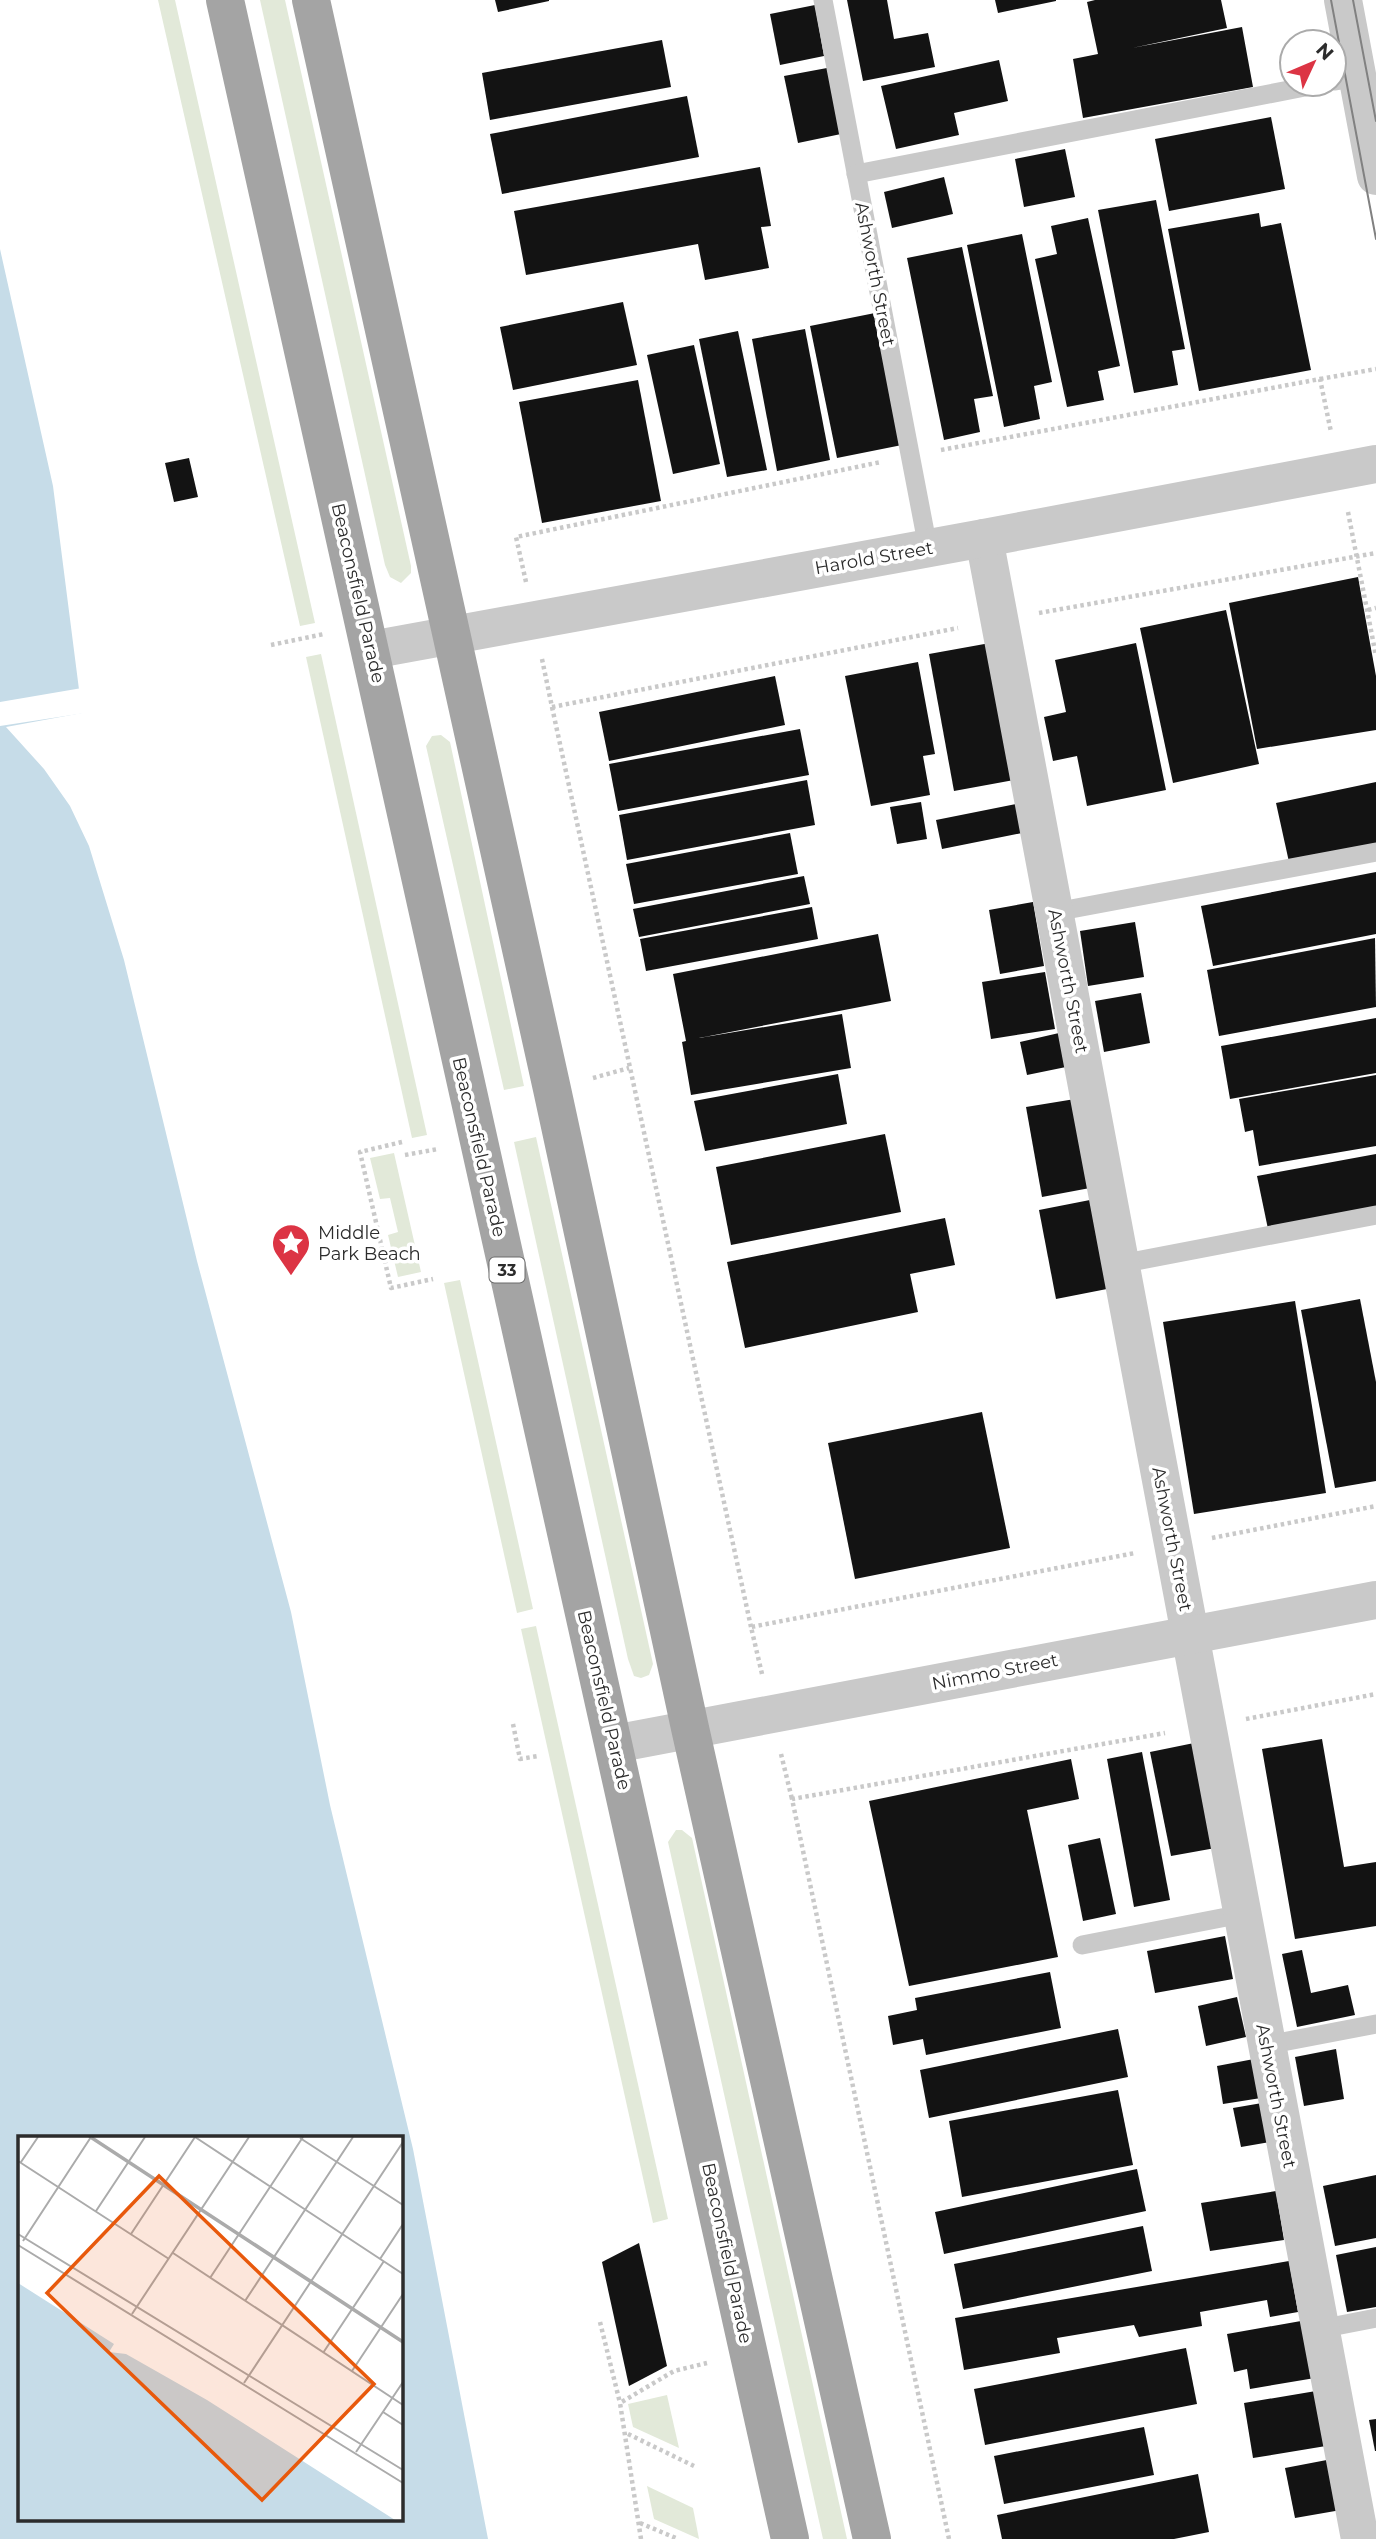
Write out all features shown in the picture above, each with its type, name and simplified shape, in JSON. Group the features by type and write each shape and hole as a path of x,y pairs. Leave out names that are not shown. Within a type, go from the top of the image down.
{"main road":[{"name":"Beaconsfield Parade","path":"225,0 790,2539"},
{"path":"311,0 690,1728 872,2539"}],"street":[{"path":"1343,0 1376,176"},
{"name":"Harold Street","path":"371,650 1376,464"},
{"name":"Ashworth Street","path":"984,538 1360,2539"},
{"name":"Nimmo Street","path":"614,1744 1376,1600"}],"lane":[{"name":"Ashworth Street","path":"823,0 928,548"},
{"path":"856,174 1278,92"},
{"path":"1055,912 1376,852"},
{"path":"1120,1264 1376,1214"},
{"path":"1082,1945 1242,1914"},
{"path":"1267,2045 1376,2024"},
{"path":"1320,2329 1376,2318"}],"path":[{"path":"1320,379 1376,369"},
{"path":"1376,553 1356,555 1376,656"},
{"path":"1368,610 1376,608"},
{"path":"271,645 323,634"},
{"path":"551,707 751,1627 792,1799 949,2539"},
{"path":"402,1142 360,1152 391,1288 433,1279"},
{"path":"751,1627 1376,1506"},
{"path":"792,1799 1376,1694"},
{"path":"513,1724 520,1759 538,1756"},
{"path":"600,2322 627,2434 641,2539"},
{"path":"621,2403 674,2371 707,2363"},
{"path":"627,2434 694,2466"},
{"path":"639,2523 678,2539"}],"green space":[{"path":"158,0 175,0 315,623 300,626"},
{"path":"260,0 285,0 411,566 411,573 401,583 390,577 385,565"},
{"path":"321,654 427,1135 412,1138 306,657"},
{"path":"441,735 450,742 524,1086 504,1090 426,746 432,736"},
{"path":"536,1137 653,1664 649,1675 641,1678 634,1676 628,1659 514,1142"},
{"path":"394,1153 421,1272 398,1277 388,1235 398,1232 390,1198 380,1199 370,1158"},
{"path":"460,1280 533,1609 517,1613 444,1283"},
{"path":"536,1626 668,2219 653,2223 521,1629"},
{"path":"676,1830 682,1830 692,1838 847,2539 823,2539 668,1842"},
{"path":"667,2395 679,2448 633,2427 628,2404"},
{"path":"647,2486 693,2508 699,2539 654,2519"}],"water":[{"path":"0,249 53,486 82,713 6,727 44,769 70,806 89,846 124,960 197,1261 291,1612 330,1805 413,2149 488,2539 0,2539"}],"pier":[{"path":"82,688 85,713 0,726 0,702"}],"building":[{"path":"495,0 549,0 549,1 498,12"},
{"path":"847,0 887,0 894,39 928,33 935,67 863,81"},
{"path":"995,0 1056,0 1056,1 998,13"},
{"path":"1221,0 1227,28 1132,48 1242,27 1253,87 1083,118 1073,59 1098,54 1087,2"},
{"path":"815,5 824,56 780,65 770,14"},
{"path":"662,40 671,87 490,120 482,73"},
{"path":"999,60 1008,101 954,113 959,135 896,149 881,86"},
{"path":"827,68 841,134 798,143 784,76"},
{"path":"687,96 699,157 502,194 490,134"},
{"path":"1271,117 1285,189 1169,211 1155,139"},
{"path":"1065,149 1075,197 1024,207 1015,159"},
{"path":"760,167 771,226 761,227 769,268 705,280 698,244 526,275 514,211"},
{"path":"944,177 953,214 892,228 884,192"},
{"path":"1156,200 1185,349 1172,351 1178,385 1134,393 1098,210"},
{"path":"1259,213 1261,227 1281,223 1311,370 1199,391 1168,229"},
{"path":"1088,218 1120,366 1098,371 1104,400 1067,407 1035,259 1057,254 1051,226"},
{"path":"1022,234 1052,382 1034,386 1040,419 1004,427 967,245"},
{"path":"962,247 993,396 974,399 980,432 944,440 907,258"},
{"path":"623,302 637,365 513,390 500,327"},
{"path":"875,313 902,445 837,458 810,326"},
{"path":"805,329 830,460 777,471 752,339"},
{"path":"738,331 767,470 727,477 699,339"},
{"path":"694,345 720,464 673,474 647,355"},
{"path":"638,380 661,501 542,523 519,402"},
{"path":"189,458 198,497 174,502 165,463"},
{"path":"1358,577 1376,676 1376,730 1257,749 1229,603"},
{"path":"1226,610 1259,764 1173,783 1140,628"},
{"path":"990,643 1014,780 954,791 929,654"},
{"path":"1136,643 1166,790 1087,806 1077,756 1053,761 1044,717 1066,712 1055,660"},
{"path":"918,662 935,754 923,756 930,795 871,806 845,676"},
{"path":"775,676 785,725 609,761 599,712"},
{"path":"800,729 809,775 618,811 609,764"},
{"path":"807,780 815,825 627,860 619,815"},
{"path":"1376,782 1376,843 1289,862 1276,803"},
{"path":"921,802 927,839 897,844 890,807"},
{"path":"1016,804 1022,833 942,849 936,820"},
{"path":"790,833 798,874 634,904 626,864"},
{"path":"1376,872 1376,934 1213,966 1201,906"},
{"path":"804,876 810,904 639,937 633,909"},
{"path":"1033,902 1044,966 1000,974 989,910"},
{"path":"812,907 818,939 646,971 640,939"},
{"path":"1135,922 1144,977 1088,986 1080,931"},
{"path":"878,934 891,1001 699,1038 842,1014 851,1068 691,1095 682,1042 686,1041 673,974"},
{"path":"1375,938 1376,1007 1219,1036 1207,970"},
{"path":"1045,972 1055,1029 991,1039 982,982"},
{"path":"1141,993 1150,1043 1104,1052 1095,1001"},
{"path":"1376,1018 1376,1073 1230,1099 1221,1046"},
{"path":"1059,1033 1066,1067 1027,1075 1020,1042"},
{"path":"838,1074 847,1124 705,1151 694,1101"},
{"path":"1376,1075 1376,1146 1259,1166 1253,1130 1245,1132 1239,1099"},
{"path":"1075,1099 1090,1188 1042,1197 1026,1107"},
{"path":"885,1134 901,1212 731,1245 716,1167"},
{"path":"1376,1154 1376,1209 1268,1229 1257,1176"},
{"path":"1095,1199 1112,1288 1056,1299 1039,1210"},
{"path":"945,1218 955,1265 910,1274 918,1312 745,1348 727,1262"},
{"path":"1360,1299 1376,1382 1376,1481 1335,1488 1301,1310"},
{"path":"1295,1301 1326,1493 1194,1514 1163,1322"},
{"path":"982,1412 1010,1548 855,1579 828,1443"},
{"path":"1322,1739 1344,1867 1376,1862 1376,1926 1295,1939 1262,1749"},
{"path":"1199,1742 1221,1847 1171,1856 1150,1752"},
{"path":"1142,1752 1170,1900 1134,1907 1107,1759"},
{"path":"1071,1759 1079,1799 1027,1810 1058,1957 909,1986 869,1801"},
{"path":"1100,1838 1116,1914 1083,1921 1068,1845"},
{"path":"1225,1936 1233,1979 1155,1993 1147,1951"},
{"path":"1302,1950 1311,1993 1348,1985 1355,2015 1297,2027 1282,1954"},
{"path":"1050,1972 1061,2028 926,2055 923,2039 893,2045 888,2016 917,2010 915,1998"},
{"path":"1237,1997 1246,2037 1206,2046 1198,2006"},
{"path":"1118,2029 1128,2077 929,2118 920,2070"},
{"path":"1336,2049 1344,2099 1304,2106 1295,2057"},
{"path":"1254,2059 1261,2098 1223,2104 1217,2066"},
{"path":"1118,2090 1133,2165 962,2197 949,2121"},
{"path":"1262,2103 1270,2142 1241,2147 1233,2108"},
{"path":"1137,2169 1146,2211 944,2254 935,2212"},
{"path":"1376,2175 1376,2238 1335,2246 1323,2186"},
{"path":"1276,2191 1284,2240 1210,2251 1201,2203"},
{"path":"1143,2226 1152,2271 963,2309 954,2264"},
{"path":"639,2243 667,2366 629,2386 602,2262"},
{"path":"1376,2247 1376,2307 1347,2312 1336,2255"},
{"path":"1289,2261 1298,2312 1270,2317 1267,2300 1200,2312 1202,2326 1139,2337 1134,2325 1057,2338 1060,2353 964,2370 955,2318"},
{"path":"1301,2321 1321,2377 1250,2389 1247,2369 1234,2372 1227,2334"},
{"path":"1186,2348 1197,2404 985,2445 974,2389"},
{"path":"1316,2391 1326,2446 1253,2458 1244,2403"},
{"path":"1376,2419 1376,2451 1375,2451 1369,2420"},
{"path":"1144,2427 1154,2475 1004,2504 994,2456"},
{"path":"1332,2459 1341,2510 1295,2518 1285,2468"},
{"path":"1198,2474 1209,2532 1174,2539 1002,2539 997,2515"}],"tram line":[{"path":"1331,0 1376,239"},
{"path":"1353,0 1376,121"}],"place":[{"name":"Middle Park Beach","path":"291,1277"}]}
